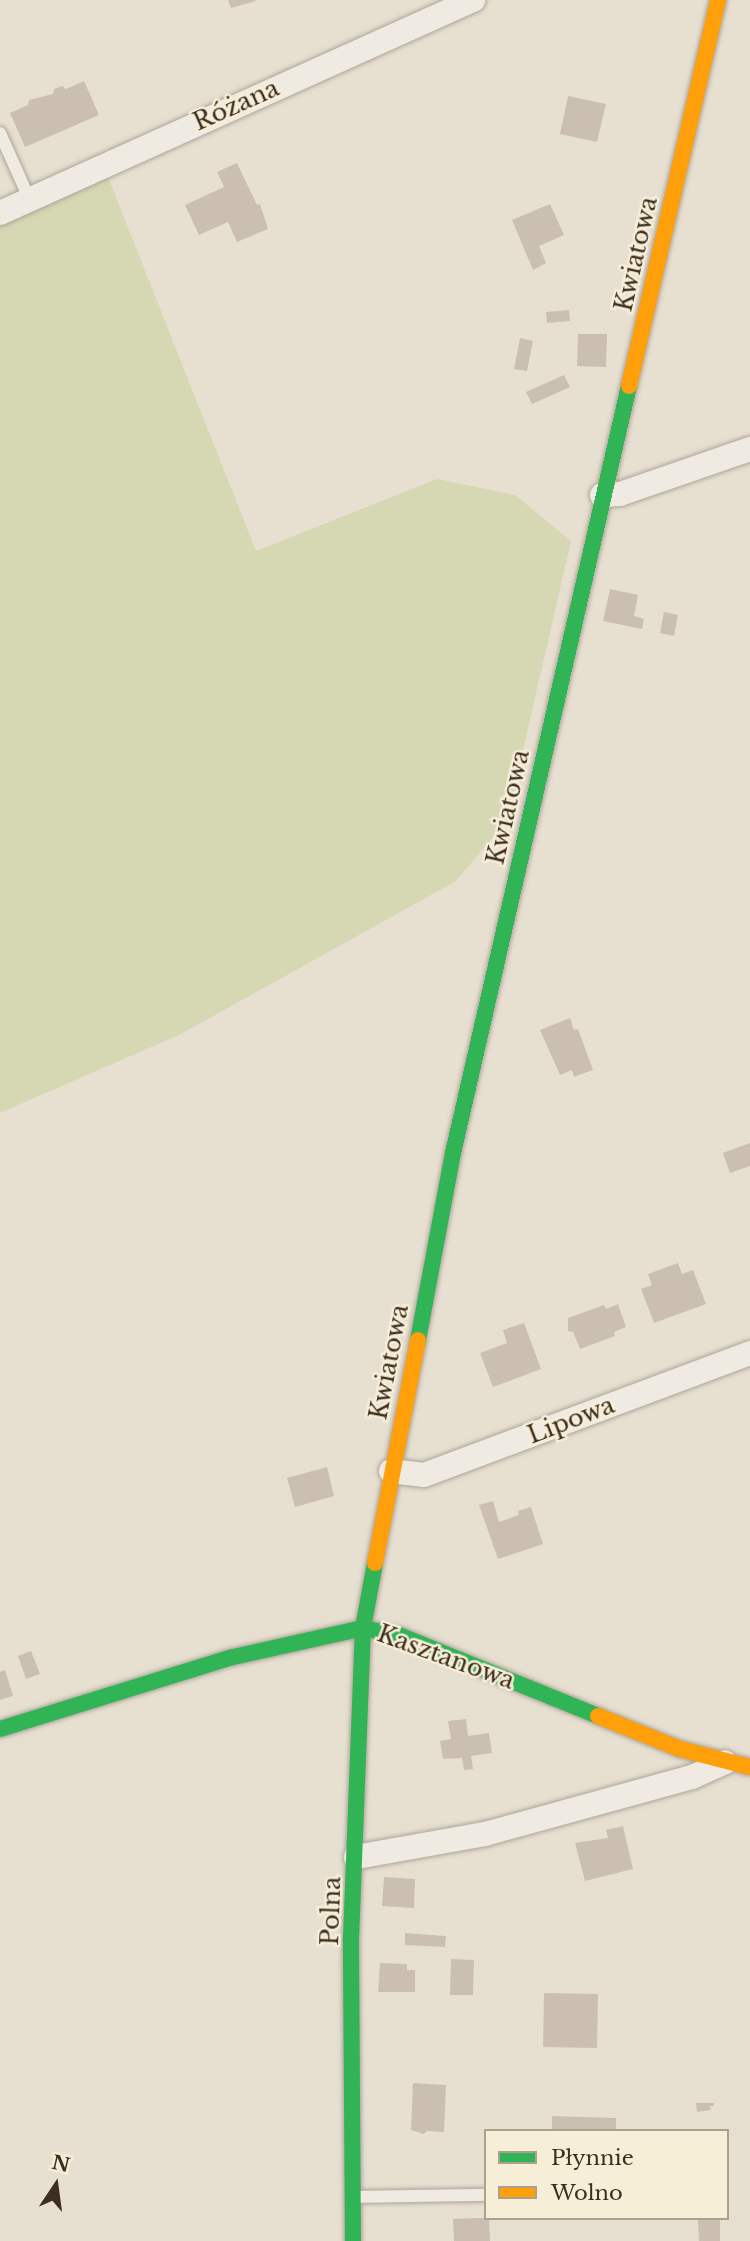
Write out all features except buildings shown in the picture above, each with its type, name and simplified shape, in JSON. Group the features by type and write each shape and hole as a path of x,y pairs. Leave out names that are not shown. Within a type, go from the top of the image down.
{"street":[{"name":"Różana","path":"0,212 473,0"},
{"name":"Kwiatowa","path":"363,1628 453,1153 602,495 718,0"},
{"path":"602,495 620,494 750,449"},
{"name":"Lipowa","path":"391,1471 424,1475 750,1353"},
{"name":"Kasztanowa","path":"0,1729 229,1658 363,1628 401,1636 680,1749 750,1767"},
{"name":"Polna","path":"353,2241 355,2197 351,1939 363,1628"},
{"path":"356,1857 485,1834 692,1777 725,1762"}],"lane":[{"path":"0,133 29,198"},
{"path":"355,2197 484,2195"}],"green space":[{"path":"106,172 256,551 437,479 515,495 571,541 507,820 456,881 181,1034 0,1113 0,220"}],"traffic: fast":[{"path":"418,1340 453,1153 629,386"},
{"path":"353,2241 351,1939 363,1628 375,1563"},
{"path":"0,1729 229,1658 363,1628 401,1636 598,1716"}],"traffic: slow":[{"path":"629,386 718,0"},
{"path":"375,1563 418,1340"},
{"path":"598,1716 680,1749 750,1767"}]}
